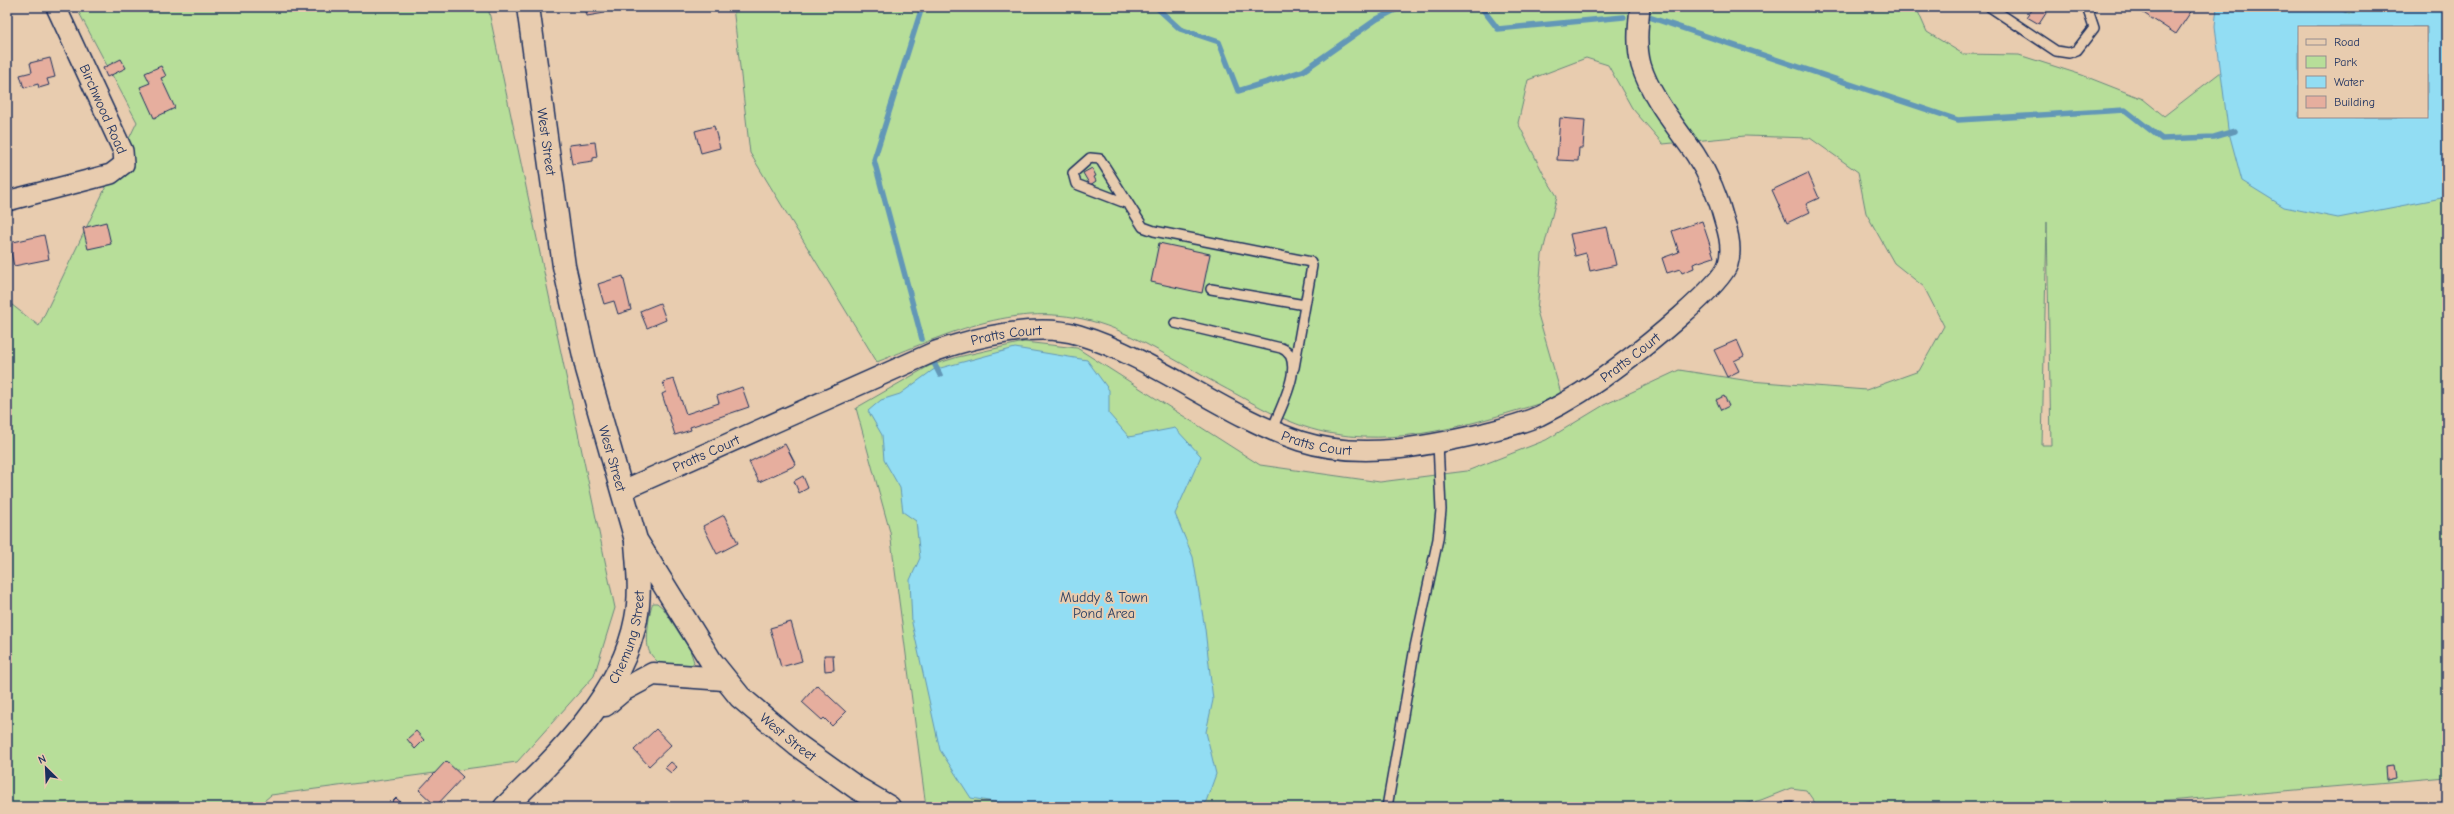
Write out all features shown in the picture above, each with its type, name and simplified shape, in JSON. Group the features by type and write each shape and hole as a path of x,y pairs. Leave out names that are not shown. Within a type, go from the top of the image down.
{"street":[{"name":"Birchwood Road","path":"7,201 111,174 124,164 124,151 56,7"},
{"name":"West Street","path":"528,7 564,266 587,369 636,540 711,661 724,679 754,709 797,745 857,788 889,807"},
{"name":"Pratts Court","path":"622,491 936,351 980,337 1024,331 1077,334 1134,358 1272,430 1299,441 1339,450 1384,450 1438,443 1520,424 1581,395 1635,354 1710,289 1728,264 1729,236 1719,200 1695,155 1673,126 1642,68 1638,50 1640,7"},
{"name":"Chemung Street","path":"507,806 582,723 614,680 631,638 636,618 638,593 636,540"},
{"name":"Chemung Street","path":"582,723 623,690 653,674 724,679"}],"lane":[{"path":"1990,7 2056,51 2069,53 2077,50 2094,28 2087,7"},
{"path":"1128,204 1076,184 1073,173 1090,158 1100,159 1143,227 1154,231 1310,262 1312,266 1294,368 1272,430"},
{"path":"1211,289 1305,305"},
{"path":"1175,323 1285,349 1292,358 1294,368"},
{"path":"1387,807 1415,647 1438,539 1442,510 1438,443"}],"green space":[{"path":"76,7 488,7 615,608 594,676 517,762 271,795 257,807 7,807 7,301 39,326 137,122"},
{"name":"Muddy & Town Pond Area","path":"733,7 1916,7 1927,32 1963,54 2019,55 2082,75 2143,99 2164,116 2305,7 2447,7 2447,777 2098,807 1818,807 1806,790 1791,788 1761,800 1732,807 926,807 890,532 856,408 929,366 958,357 1024,342 1077,348 1260,465 1380,482 1467,471 1546,440 1604,405 1679,370 1750,381 1866,390 1919,371 1944,326 1924,287 1894,263 1866,213 1858,172 1810,138 1745,136 1663,144 1632,108 1608,65 1586,58 1528,80 1518,123 1544,175 1557,196 1542,255 1537,311 1562,397 1478,421 1421,434 1392,437 1363,437 1334,434 1304,427 1276,415 1155,349 1115,329 1083,319 1052,315 1023,316 993,320 936,338 877,362 750,153","holes":["2047,222 2051,445 2042,445"]},
{"path":"653,603 657,603 663,608 690,650 694,662 692,665 659,663 651,654 647,643 650,611"}],"water":[{"path":"2217,7 2333,7 2349,14 2372,7 2447,7 2447,197 2338,218 2284,207 2242,181 2228,129 2215,26"},
{"path":"1015,348 1087,360 1109,390 1109,414 1129,437 1175,428 1201,456 1175,514 1193,557 1205,629 1213,700 1206,732 1216,774 1204,807 1023,807 971,798 940,750 912,623 910,580 920,558 916,521 903,512 900,488 884,460 882,435 868,411 881,400 900,394 933,370"}],"building":[{"path":"585,7 610,7 611,9 604,10 605,13 587,16"},
{"path":"2028,7 2050,7 2039,24 2027,17 2032,10"},
{"path":"2134,7 2194,7 2176,34"},
{"path":"50,58 55,77 47,79 49,85 39,88 38,84 24,88 20,75 32,72 30,63"},
{"path":"121,59 126,68 107,77 103,68"},
{"path":"161,66 166,76 161,78 175,108 154,118 140,87 150,83 145,73"},
{"path":"1560,118 1585,120 1583,148 1579,148 1578,161 1557,160"},
{"path":"714,126 720,148 701,153 695,131"},
{"path":"595,142 597,157 593,158 593,161 572,164 569,145"},
{"path":"1092,168 1096,176 1094,177 1096,181 1090,185 1083,173"},
{"path":"1808,173 1819,198 1806,204 1810,212 1787,223 1772,190"},
{"path":"1702,221 1714,257 1693,264 1694,268 1682,273 1680,269 1667,273 1662,258 1679,252 1672,231"},
{"path":"106,222 111,244 88,249 83,228"},
{"path":"1607,227 1616,265 1590,271 1586,253 1575,256 1570,234"},
{"path":"44,235 49,259 14,266 9,243"},
{"path":"1159,243 1210,254 1202,293 1151,282"},
{"path":"623,276 631,310 618,314 614,301 604,304 598,284"},
{"path":"660,303 666,320 647,328 640,311"},
{"path":"1737,340 1744,356 1734,361 1739,371 1727,377 1714,350"},
{"path":"674,379 686,414 719,403 717,396 742,387 749,407 690,427 691,430 675,435 662,394 666,392 663,382"},
{"path":"1724,396 1729,406 1721,410 1716,400"},
{"path":"785,444 796,465 759,482 749,462"},
{"path":"803,476 808,488 799,493 794,481"},
{"path":"724,515 738,543 717,554 703,526"},
{"path":"791,622 802,661 781,667 770,628"},
{"path":"824,655 833,655 834,670 825,671"},
{"path":"817,685 846,712 832,726 824,718 822,720 802,702"},
{"path":"656,729 671,745 649,766 634,750"},
{"path":"416,731 424,740 415,749 407,739"},
{"path":"446,761 463,777 436,806 419,790"},
{"path":"671,762 677,767 671,773 665,768"},
{"path":"2393,766 2395,778 2386,780 2385,767"},
{"path":"396,798 405,807 393,807 390,804"},
{"path":"1793,802 1793,807 1781,807 1781,803"}],"waterway":[{"path":"922,7 874,160 922,339"},
{"path":"1156,7 1180,29 1219,42 1238,91 1303,71 1377,19 1401,7"},
{"path":"1481,7 1498,29 1624,17"},
{"path":"1649,17 1958,120 2125,110 2162,139 2214,137 2235,131"},
{"path":"934,363 940,375"}]}
